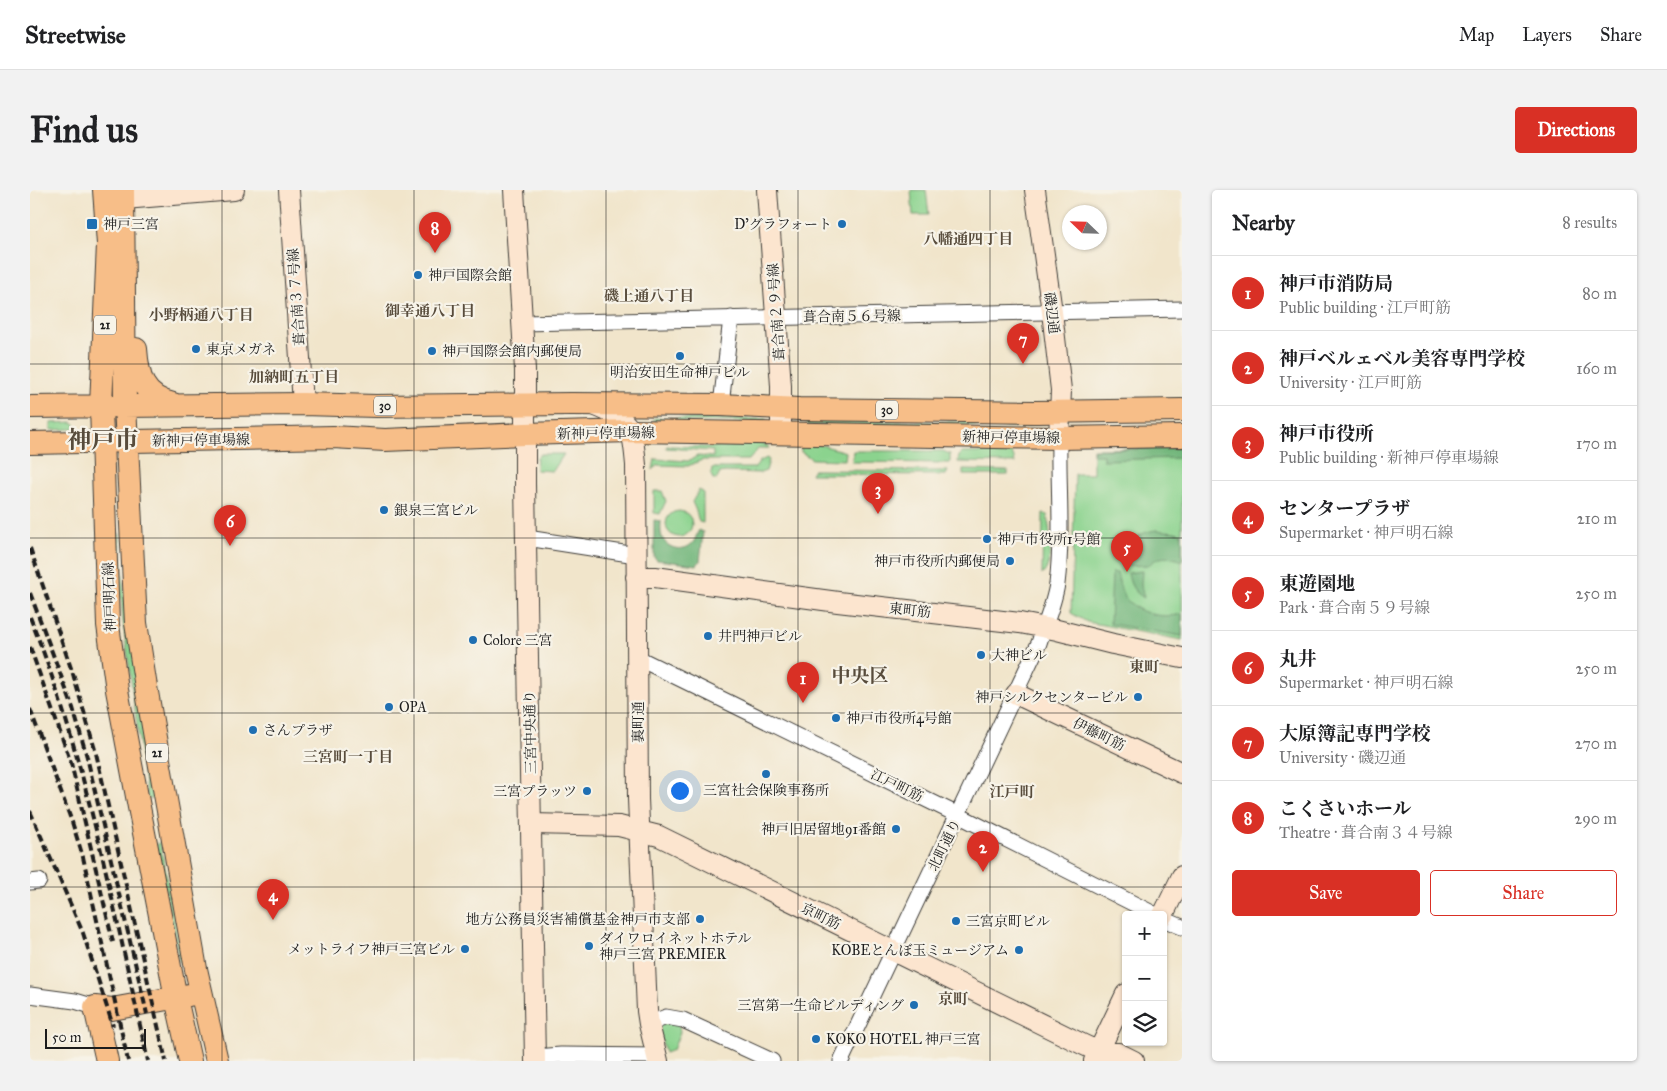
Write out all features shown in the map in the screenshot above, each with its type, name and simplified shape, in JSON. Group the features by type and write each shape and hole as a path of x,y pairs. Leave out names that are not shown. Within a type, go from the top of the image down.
{"main road":[{"name":"神戸明石線","path":"117,193 124,300 125,405 136,623 148,701 201,992 216,1061"},
{"name":"神戸明石線","path":"117,193 108,244 101,406 108,625 117,690 176,998 190,1061"},
{"path":"124,300 135,332 137,365 143,385 160,400 178,405"},
{"name":"新神戸停車場線","path":"30,407 303,404 376,406 591,404 721,405 781,409 1060,412 1182,410"},
{"name":"新神戸停車場線","path":"30,442 334,438 385,440 631,431 1060,438 1182,436"},
{"path":"107,1061 95,1007 112,1009 201,992"}],"street":[{"path":"117,193 234,190"},
{"name":"葺合南３７号線","path":"289,190 303,404"},
{"name":"三宮中央通り","path":"514,190 525,370 535,1059"},
{"name":"葺合南２９号線","path":"767,190 776,318 781,433"},
{"name":"磯辺通","path":"1035,190 1061,390 1060,438"},
{"name":"葺合南５６号線","path":"522,323 1182,309"},
{"path":"721,405 731,318"},
{"path":"591,404 608,411 621,420 631,431"},
{"name":"裏町通","path":"631,431 636,465 638,799 648,1024 658,1059"},
{"name":"北町通り","path":"841,1061 1039,643 1056,586 1059,543 1058,481 1060,438"},
{"path":"527,538 636,556"},
{"name":"東町筋","path":"636,576 1020,623 1182,658"},
{"name":"江戸町筋","path":"638,658 958,815 1148,911"},
{"name":"伊藤町筋","path":"1016,694 1182,773"},
{"name":"京町筋","path":"532,824 619,826 659,836 892,951 1100,1058 1118,1053 1134,1061"},
{"path":"1166,911 1182,876"},
{"path":"1167,919 1182,927"},
{"path":"30,995 95,1007"},
{"path":"1100,1058 1123,1001"},
{"path":"648,1024 666,1017 683,1020 772,1061"},
{"path":"535,1059 561,1055 658,1059"}],"green space":[{"path":"911,190 926,190 929,215 913,215"},
{"path":"654,418 766,419 765,422 654,421"},
{"path":"806,421 1029,422 1029,426 808,425"},
{"path":"73,422 76,426 74,429 51,430 51,423"},
{"path":"730,442 761,443 769,446 769,448 759,448 749,460 702,460 688,466 658,465 653,470 655,459 689,461 697,456 713,457 713,451 666,448 667,446 713,447"},
{"path":"818,444 846,452 845,460 812,459 801,452 801,445"},
{"path":"1182,447 1182,640 1087,622 1071,613 1075,474 1093,474 1093,449"},
{"path":"1182,448 1182,458 1103,460 1103,455 1094,455 1093,450"},
{"path":"853,451 943,451 950,454 950,463 852,462"},
{"path":"1011,452 1015,463 958,462 959,456 962,453"},
{"path":"541,454 564,454 553,471 536,470 537,457"},
{"path":"767,458 769,460 766,471 760,473 725,472 720,473 717,479 713,479 711,475 712,468 755,468 760,461"},
{"path":"813,470 948,471 946,475 811,474"},
{"path":"963,470 1008,471 1008,475 963,475"},
{"path":"699,490 703,492 703,523 699,522 692,502"},
{"path":"654,491 662,491 666,501 660,514 654,513"},
{"path":"679,511 688,515 692,524 688,533 679,537 670,533 666,524 670,515"},
{"path":"1043,513 1047,515 1051,546 1049,563 1042,575"},
{"path":"654,520 661,521 662,537 672,547 682,548 691,545 699,530 703,532 700,561 697,565 657,560 654,557"},
{"path":"1156,530 1182,534 1182,561 1164,557 1156,559 1149,565 1125,566 1130,546 1136,537"},
{"path":"116,534 120,534 124,588 155,799 147,799 123,622"},
{"path":"1142,571 1141,585 1144,598 1133,587 1128,573"},
{"path":"1112,573 1117,573 1124,596 1135,607 1150,614 1166,616 1182,614 1182,636 1110,624"},
{"path":"160,842 183,962 179,962 156,845"},
{"path":"678,1023 680,1032 673,1050 665,1053 658,1027 660,1024"}],"railway":[{"path":"30,548 73,674 96,753 166,1061"},
{"path":"30,593 73,708 87,757 147,1014"},
{"path":"30,617 68,726 98,837 148,1061"},
{"path":"30,647 71,763 113,942"},
{"path":"30,709 83,857 128,1061"},
{"path":"30,811 83,933 113,1026"}],"place":[{"name":"神戸三宮","path":"92,224"},
{"name":"D'グラフォート","path":"842,224"},
{"name":"こくさいホール","path":"435,253"},
{"name":"神戸国際会館","path":"418,275"},
{"name":"東京メガネ","path":"196,349"},
{"name":"神戸国際会館内郵便局","path":"432,351"},
{"name":"明治安田生命神戸ビル","path":"680,356"},
{"name":"大原簿記専門学校","path":"1023,364"},
{"name":"銀泉三宮ビル","path":"384,510"},
{"name":"神戸市役所","path":"878,514"},
{"name":"神戸市役所1号館","path":"987,539"},
{"name":"丸井","path":"230,546"},
{"name":"神戸市役所内郵便局","path":"1010,561"},
{"name":"東遊園地","path":"1127,572"},
{"name":"井門神戸ビル","path":"708,636"},
{"name":"Colore 三宮","path":"473,640"},
{"name":"大神ビル","path":"981,655"},
{"name":"神戸シルクセンタービル","path":"1138,697"},
{"name":"神戸市消防局","path":"803,703"},
{"name":"OPA","path":"389,707"},
{"name":"神戸市役所4号館","path":"836,718"},
{"name":"さんプラザ","path":"253,730"},
{"name":"三宮社会保険事務所","path":"766,774"},
{"name":"三宮プラッツ","path":"587,791"},
{"name":"神戸旧居留地91番館","path":"896,829"},
{"name":"神戸ベルェベル美容専門学校","path":"983,872"},
{"name":"地方公務員災害補償基金神戸市支部","path":"700,919"},
{"name":"センタープラザ","path":"273,920"},
{"name":"三宮京町ビル","path":"956,921"},
{"name":"ダイワロイネットホテル 神戸三宮 PREMIER","path":"589,946"},
{"name":"メットライフ神戸三宮ビル","path":"465,949"},
{"name":"KOBEとんぼ玉ミュージアム","path":"1019,950"},
{"name":"三宮第一生命ビルディング","path":"914,1005"},
{"name":"KOKO HOTEL 神戸三宮","path":"816,1039"}],"district":[{"name":"八幡通四丁目","path":"968,239"},
{"name":"磯上通八丁目","path":"649,296"},
{"name":"御幸通八丁目","path":"430,311"},
{"name":"小野柄通八丁目","path":"201,315"},
{"name":"加納町五丁目","path":"294,377"},
{"name":"神戸市","path":"103,440"},
{"name":"東町","path":"1144,667"},
{"name":"中央区","path":"860,675"},
{"name":"三宮町一丁目","path":"348,757"},
{"name":"江戸町","path":"1012,792"},
{"name":"京町","path":"953,999"}]}
